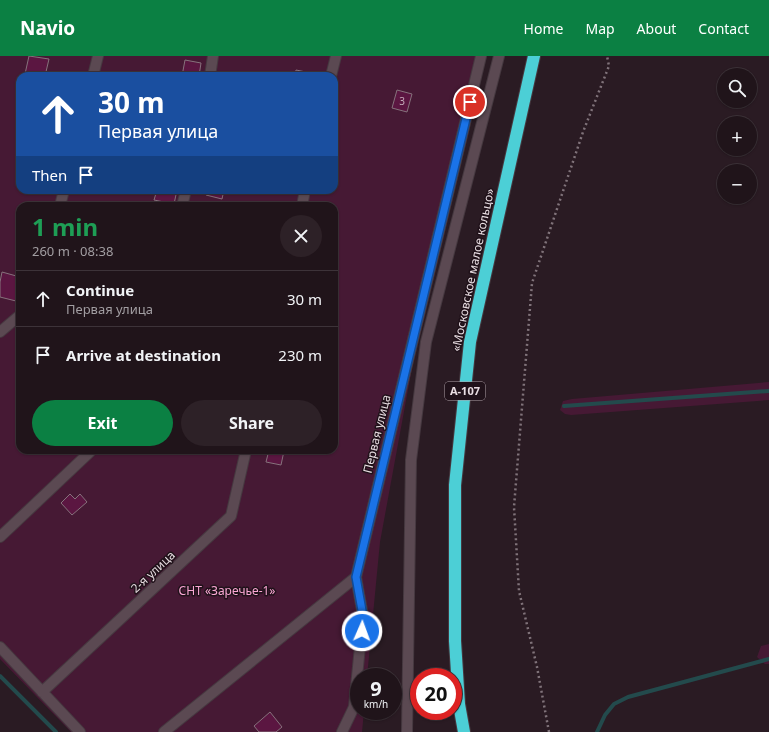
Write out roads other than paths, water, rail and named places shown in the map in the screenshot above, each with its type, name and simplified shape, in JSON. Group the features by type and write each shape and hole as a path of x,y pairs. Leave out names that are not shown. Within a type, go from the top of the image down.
{"highway":[{"name":"«Московское малое кольцо»","path":"464,732 459,704 455,641 455,485 470,342 534,56"}],"lane":[{"path":"94,72 98,56"},
{"path":"211,72 213,56"},
{"path":"332,72 336,56"},
{"name":"Первая улица","path":"356,577 482,56"},
{"path":"407,732 411,460 426,342 499,56"},
{"path":"0,332 16,318"},
{"path":"0,537 88,454"},
{"name":"2-я улица","path":"42,692 231,516 245,454"},
{"path":"164,732 356,577 363,616 354,707 342,732"},
{"path":"0,647 80,732"}],"waterway":[{"path":"564,406 769,391"},
{"path":"597,732 605,715 614,704 628,697 769,659"},
{"path":"0,676 56,732"}],"park label":[{"name":"СНТ «Заречье-1»","path":"227,591"}]}
